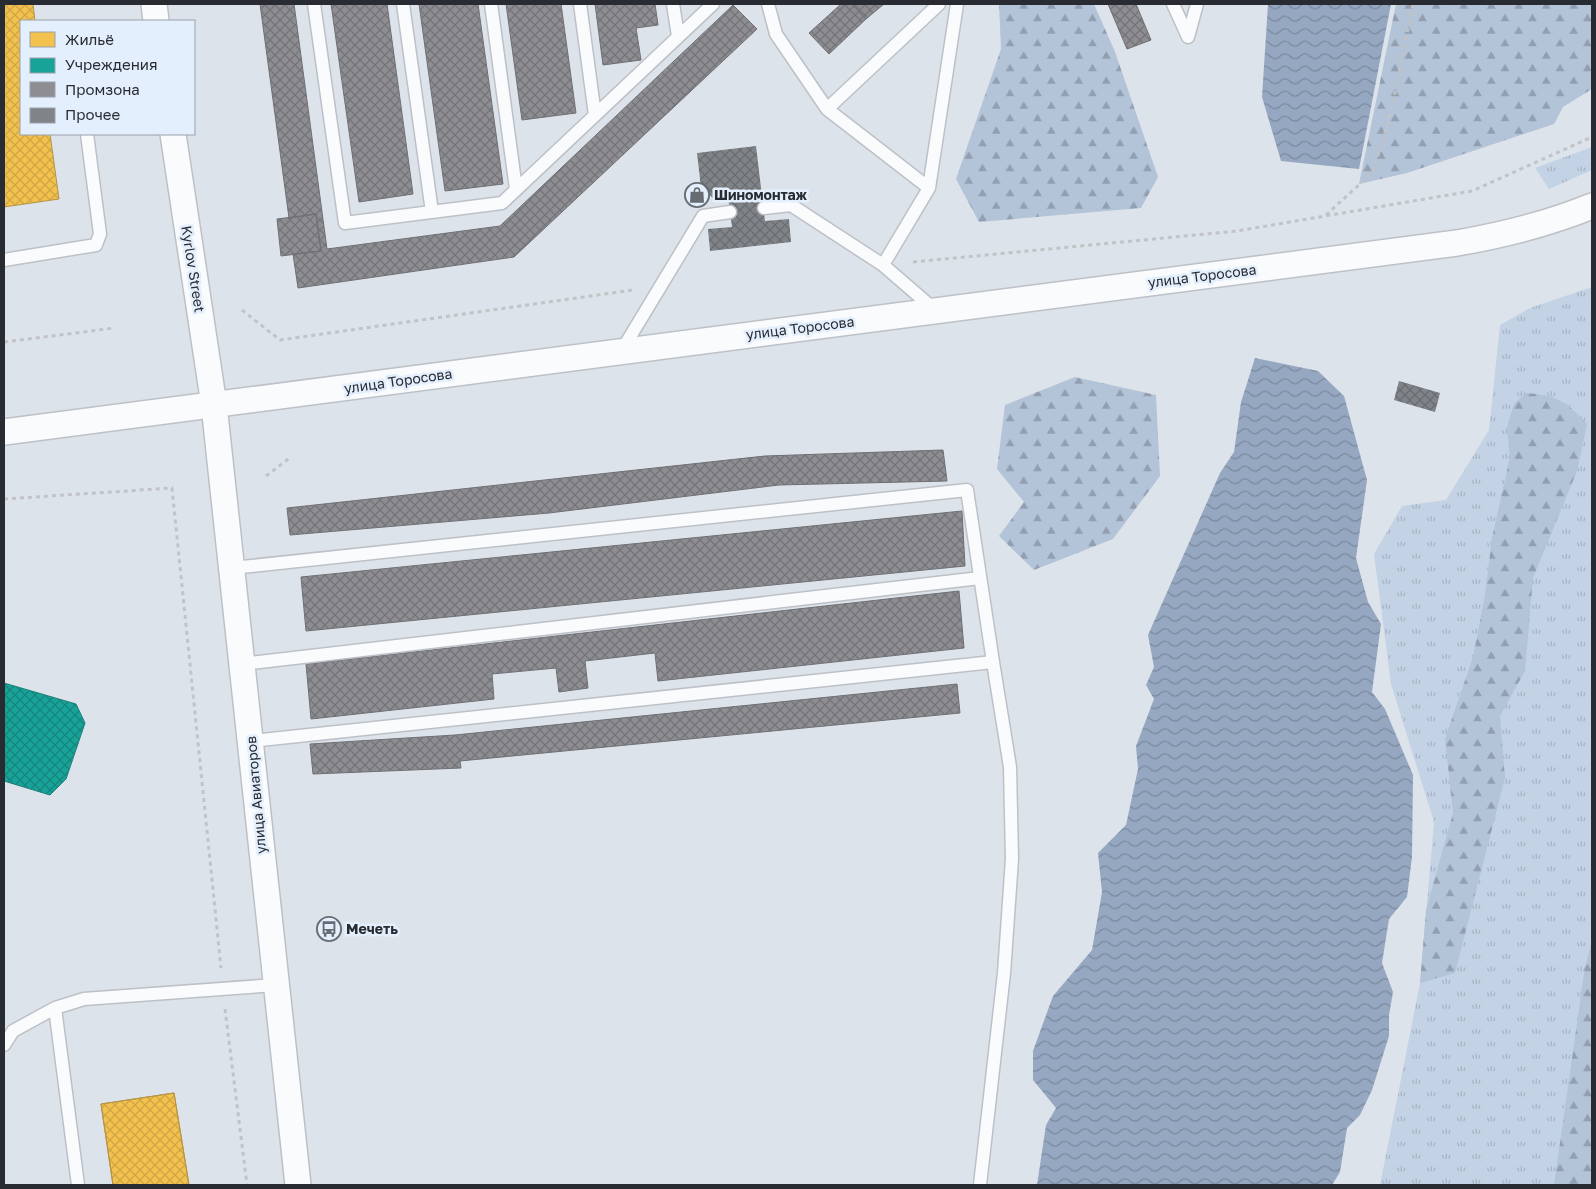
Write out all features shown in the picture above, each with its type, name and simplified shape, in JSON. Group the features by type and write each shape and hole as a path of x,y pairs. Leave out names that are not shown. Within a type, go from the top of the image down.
{"street":[{"path":"154,4 156,20"},
{"name":"Kyrlov Street","path":"173,135 214,405"},
{"name":"улица Торосова","path":"4,432 622,350 1456,243 1504,235 1550,222 1592,206"},
{"name":"улица Авиаторов","path":"214,405 252,741 275,985 298,1185"}],"lane":[{"path":"314,4 345,223 502,203 713,4"},
{"path":"403,4 432,212"},
{"path":"492,4 516,190"},
{"path":"580,4 595,115"},
{"path":"673,4 678,36"},
{"path":"768,4 776,34 827,109 929,188"},
{"path":"827,109 939,4"},
{"path":"883,265 929,188 957,4"},
{"path":"1173,4 1188,37 1197,4"},
{"path":"4,260 96,245 100,234 87,135"},
{"path":"764,208 791,205 883,265 935,310"},
{"path":"622,350 704,216 730,212"},
{"path":"232,568 967,490 1010,767 1012,859 1004,973 980,1185"},
{"path":"242,664 980,578"},
{"path":"252,741 993,662"},
{"path":"4,1046 13,1031 54,1008 84,999 275,985"},
{"path":"54,1008 78,1185"}],"path":[{"path":"1325,216 1373,172 1391,112 1413,4"},
{"path":"883,265 1237,231 1472,191 1592,137"},
{"path":"242,310 280,340 660,286"},
{"path":"4,342 114,328"},
{"path":"266,476 291,457"},
{"path":"4,500 172,488 223,989 247,1185"}],"green space":[{"path":"999,4 1094,4 1115,52 1158,177 1141,208 979,222 956,179 1001,49"},
{"path":"1396,4 1592,4 1592,89 1563,107 1554,124 1407,173 1359,184"},
{"path":"1592,147 1592,170 1549,189 1535,168"},
{"path":"1592,287 1592,1185 1380,1185 1420,983 1434,822 1391,684 1374,554 1402,506 1446,500 1489,430 1500,325 1530,308"},
{"path":"1075,377 1156,395 1160,476 1113,539 1034,570 999,536 1024,502 997,469 1005,405"},
{"path":"1526,393 1545,395 1560,401 1573,410 1587,424 1577,471 1533,578 1525,671 1500,716 1505,778 1455,973 1420,983 1426,910 1453,813 1445,739 1473,657 1485,595 1492,538 1510,457 1507,427 1514,404"},
{"path":"1592,941 1592,1185 1554,1185 1585,967"}],"water":[{"path":"1268,4 1391,4 1359,169 1281,161 1262,97"},
{"path":"1255,358 1318,371 1344,396 1367,480 1356,558 1368,602 1381,624 1372,692 1385,709 1413,775 1412,857 1407,897 1389,919 1382,963 1393,992 1389,1015 1389,1036 1372,1090 1360,1115 1347,1128 1340,1172 1332,1185 1037,1185 1046,1125 1056,1108 1033,1080 1033,1051 1053,996 1092,950 1102,892 1098,853 1126,825 1138,769 1136,746 1154,699 1146,685 1154,667 1148,635 1220,473 1234,452 1241,402"}],"building: Жильё":[{"path":"4,4 33,4 35,20 20,20 20,135 50,135 59,199 4,207"},
{"path":"174,1093 189,1185 113,1185 101,1104"},
{"path":"174,1093 189,1185 113,1185 101,1104"}],"building: Учреждения":[{"path":"4,683 76,704 85,723 66,779 50,795 4,781"}],"building: Промзона":[{"path":"260,4 294,4 327,249 500,226 733,5 757,29 514,257 298,288 293,254 321,251 316,214 289,218"},
{"path":"331,4 387,4 413,194 359,202"},
{"path":"419,4 478,4 503,184 445,191"},
{"path":"506,4 561,4 576,113 522,120"},
{"path":"595,4 655,4 658,25 636,28 641,60 603,65"},
{"path":"841,4 852,4 866,19 829,54 809,33"},
{"path":"852,4 884,4 866,19"},
{"path":"1108,4 1136,4 1151,40 1127,49"},
{"path":"316,214 321,251 281,256 277,219"},
{"path":"943,450 947,481 779,485 549,513 290,535 287,508 765,456"},
{"path":"962,511 965,566 306,631 301,577"},
{"path":"959,591 964,648 658,681 655,653 585,661 588,688 559,692 556,668 492,674 494,699 311,719 306,664"},
{"path":"957,684 960,713 460,761 461,768 313,774 310,744 455,735"}],"building: Прочее":[{"path":"756,146 765,221 789,219 791,242 710,251 708,229 732,227 728,197 714,199 701,188 697,153"},
{"path":"1399,381 1440,393 1435,412 1394,400"}],"place":[{"name":"Шиномонтаж","path":"697,195"},
{"name":"Мечеть","path":"329,929"}]}
